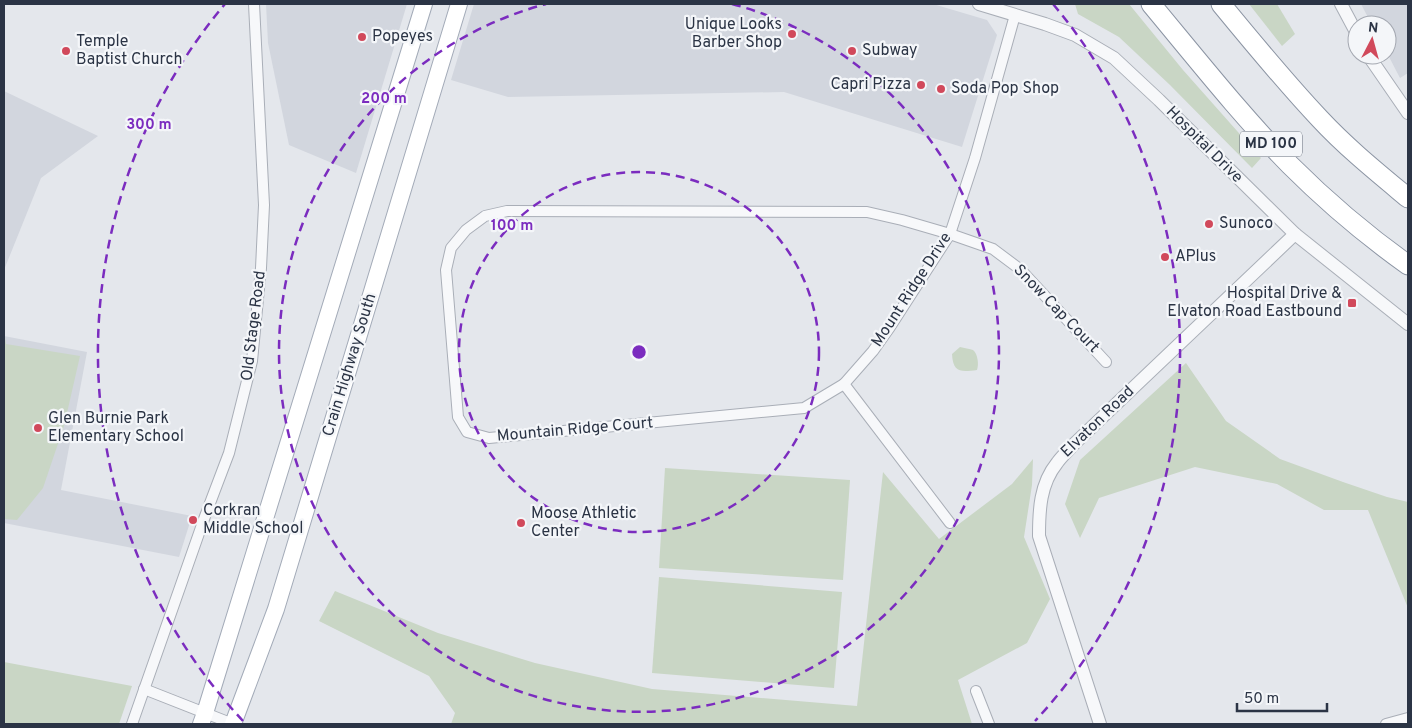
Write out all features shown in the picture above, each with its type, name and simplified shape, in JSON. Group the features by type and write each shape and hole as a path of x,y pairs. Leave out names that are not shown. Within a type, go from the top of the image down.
{"highway":[{"name":"MD 100","path":"1151,4 1226,95 1290,164 1332,205 1408,266"},
{"name":"MD 100","path":"1221,4 1269,62 1321,120 1364,161 1408,198"}],"main road":[{"path":"203,718 424,4"},
{"name":"Crain Highway South","path":"233,724 276,609 459,4"}],"street":[{"name":"Old Stage Road","path":"132,724 229,453 252,361 262,268 264,204 254,4"},
{"name":"Hospital Drive","path":"978,4 1045,24 1074,35 1114,58 1295,234 1408,324"},
{"path":"1340,4 1347,16"},
{"name":"Mount Ridge Drive","path":"844,384 873,351 890,327 950,234 975,158 1015,15"},
{"path":"1375,65 1408,113"},
{"name":"Mountain Ridge Court","path":"844,384 804,408 489,438 467,432 458,417 446,270 451,248 466,230 485,216 507,211 867,212 950,234"},
{"name":"Snow Cap Court","path":"950,234 993,249 1021,270 1106,362"},
{"name":"Elvaton Road","path":"1100,724 1039,536 1043,488 1056,464 1073,445 1295,234"},
{"path":"844,384 950,523"},
{"path":"144,689 203,718 233,724"},
{"path":"976,690 988,724"},
{"path":"1386,724 1408,718"}],"shaded area":[{"path":"266,4 407,4 356,173 289,145 268,43"},
{"path":"474,4 933,4 987,20 997,35 962,147 784,92 508,97 451,80"},
{"path":"1361,4 1408,4 1408,73 1400,78 1393,65 1397,65 1397,15 1367,15"},
{"path":"4,91 98,136 41,178 4,270"},
{"name":"Glen Burnie Park Elementary School","path":"4,336 87,352 61,490 192,516 179,557 4,523"}],"green space":[{"path":"1075,4 1129,4 1183,70 1261,158 1252,168 1170,85 1119,37 1078,14"},
{"path":"1249,4 1277,4 1295,34 1282,46"},
{"path":"4,331 6,344 80,356 64,426 43,488 17,520 4,519"},
{"path":"960,347 975,352 978,360 977,370 962,371 956,368 952,354"},
{"path":"1186,363 1226,421 1280,459 1387,497 1408,502 1408,608 1368,510 1324,510 1277,484 1195,467 1099,498 1080,538 1065,504 1080,460"},
{"path":"1033,459 1032,485 1024,537 1050,599 1027,643 958,680 972,724 451,724 455,713 429,676 319,621 335,591 438,633 535,663 652,689 857,706 883,472 939,539 1012,484"},
{"path":"665,468 850,480 843,580 659,568"},
{"path":"659,577 842,592 834,688 652,673"},
{"path":"4,662 132,686 119,724 4,724"}],"place":[{"name":"Unique Looks Barber Shop","path":"792,34"},
{"name":"Popeyes","path":"362,37"},
{"name":"Temple Baptist Church","path":"66,51"},
{"name":"Subway","path":"852,51"},
{"name":"Capri Pizza","path":"921,85"},
{"name":"Soda Pop Shop","path":"941,89"},
{"name":"Sunoco","path":"1209,224"},
{"name":"APlus","path":"1165,257"},
{"name":"Hospital Drive & Elvaton Road Eastbound","path":"1352,303"},
{"name":"Glen Burnie Park Elementary School","path":"38,428"},
{"name":"Corkran Middle School","path":"193,520"},
{"name":"Moose Athletic Center","path":"521,523"}]}
